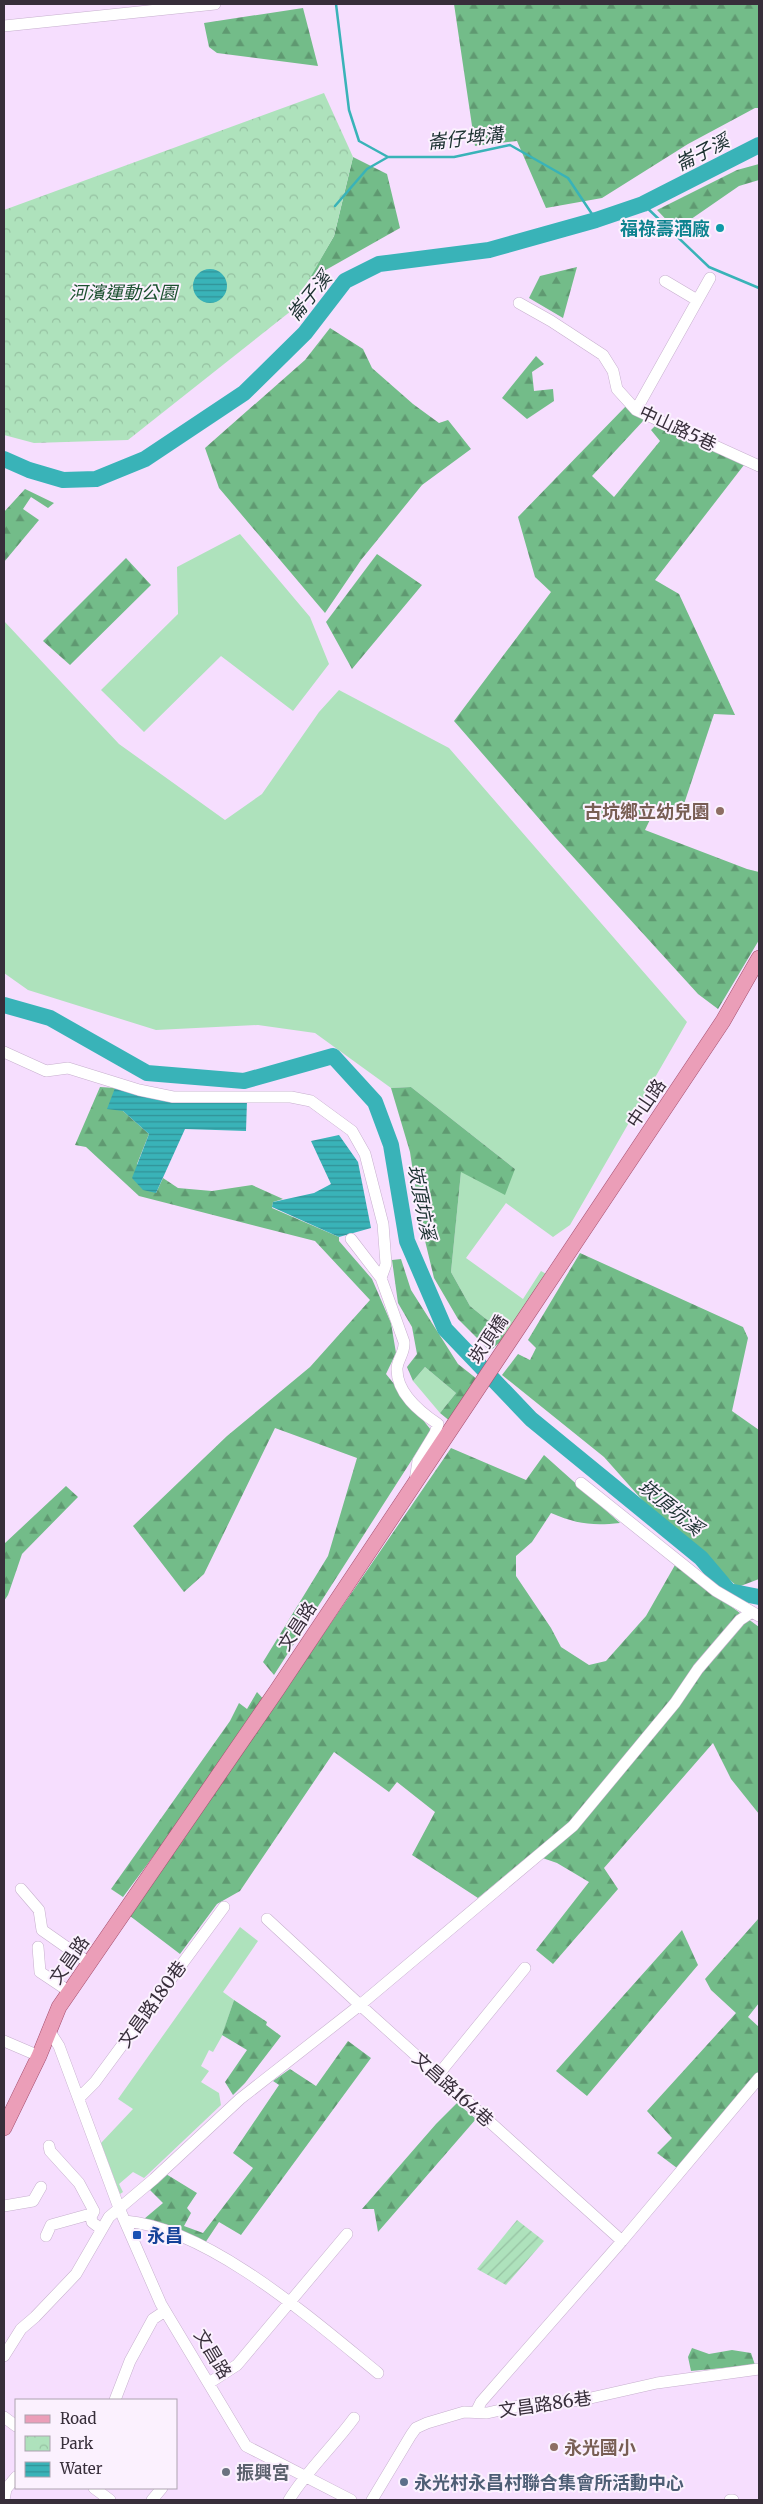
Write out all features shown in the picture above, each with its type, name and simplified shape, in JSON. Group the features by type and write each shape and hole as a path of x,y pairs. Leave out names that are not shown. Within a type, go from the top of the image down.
{"main road":[{"name":"中山路","path":"559,1267 723,1021 759,958"},
{"name":"崁頂橋","path":"447,1432 559,1267"},
{"name":"文昌路","path":"50,2032 59,2008 277,1690 447,1432"},
{"path":"4,2128 50,2032"}],"street":[{"path":"4,26 215,4"},
{"path":"636,410 710,278"},
{"path":"665,281 697,300"},
{"name":"中山路5巷","path":"519,303 602,354 613,371 617,389 636,410 759,466"},
{"path":"4,1052 46,1071 68,1068 139,1090 173,1097 291,1097 311,1101 352,1131 364,1154 383,1224 386,1264 381,1278"},
{"path":"351,1239 381,1278 404,1342 405,1351 397,1367 400,1384 416,1410 438,1424 435,1433 418,1461 415,1481"},
{"path":"581,1483 716,1591 756,1614"},
{"path":"4,2356 21,2329 76,2274 101,2229 119,2208 154,2179 240,2099 360,2005 574,1826 675,1703 698,1669 740,1620 756,1614"},
{"path":"21,1889 39,1910 42,1930 89,1963"},
{"name":"文昌路180巷","path":"78,2098 95,2082 224,1907"},
{"name":"文昌路164巷","path":"267,1919 622,2241"},
{"path":"38,1948 40,1972 70,1992"},
{"path":"438,2075 525,1968"},
{"name":"文昌路","path":"50,2032 59,2046 119,2208 165,2311 246,2446 351,2500"},
{"path":"4,2041 39,2056"},
{"path":"476,2412 481,2402 622,2241 759,2078"},
{"path":"49,2146 50,2151 86,2194 94,2212 91,2216 92,2222 101,2229"},
{"path":"4,2206 33,2201 41,2187"},
{"path":"46,2236 51,2226 87,2215 91,2216"},
{"path":"125,2221 144,2223 208,2249 290,2302 378,2373"},
{"path":"209,2383 237,2365 346,2234"},
{"path":"115,2399 127,2368 153,2319 165,2311"},
{"name":"文昌路86巷","path":"372,2500 416,2428 426,2423 464,2412 487,2413 518,2406 582,2400 657,2383 759,2369"},
{"path":"4,2417 15,2425"},
{"path":"288,2500 304,2476 341,2437 354,2418"},
{"path":"4,2500 6,2489 15,2478"},
{"path":"95,2489 110,2500"},
{"path":"152,2500 161,2489"}],"green space":[{"path":"454,4 759,4 759,108 755,108 688,144 602,198 546,208 517,141 475,146"},
{"path":"303,8 318,66 217,53 209,47 204,23"},
{"name":"河濱運動公園","path":"324,93 353,157 334,236 291,311 128,440 34,443 4,435 4,210"},
{"path":"353,157 387,174 400,228 308,280 334,236"},
{"path":"759,164 759,180 739,186 684,224 678,232 657,210 737,170"},
{"path":"577,267 563,318 529,298 540,276"},
{"path":"330,328 363,349 372,368 413,404 439,423 448,420 471,449 422,485 361,560 325,613 219,488 205,448 305,360"},
{"path":"536,356 544,364 532,372 534,391 553,389 554,401 527,419 502,398"},
{"path":"627,405 644,420 592,476 614,497 660,441 651,430 657,424 744,465 655,580 679,594 735,715 714,714 681,813 657,805 645,830 759,872 759,940 718,1009 698,994 555,837 454,721 551,592 535,577 518,517"},
{"path":"25,489 54,503 48,508 31,497 23,509 39,520 4,562 4,512"},
{"path":"240,534 310,617 329,664 293,711 221,656 144,732 101,690 178,614 177,567"},
{"path":"377,554 422,585 352,669 326,622"},
{"path":"126,558 151,585 70,665 43,641"},
{"path":"4,621 119,744 225,820 262,794 319,712 339,690 449,748 687,1022 570,1225 553,1237 506,1203 466,1258 523,1299 541,1271 548,1275 507,1336 470,1306 451,1272 461,1172 515,1169 411,1087 391,1088 315,1033 258,1025 156,1030 28,990 4,973"},
{"path":"100,1087 115,1088 123,1111 149,1134 137,1164 156,1193 163,1178 178,1188 212,1191 252,1185 283,1199 273,1202 272,1208 339,1237 339,1241 372,1279 391,1323 396,1353 386,1374 431,1430 274,1675 263,1662 328,1556 357,1458 275,1428 204,1574 184,1592 133,1526 227,1436 310,1367 370,1300 315,1241 139,1196 86,1147 75,1145"},
{"path":"411,1087 515,1169 505,1195 461,1172 451,1272 470,1306 507,1336 490,1351 458,1319 434,1278 421,1224 410,1152 391,1088"},
{"path":"580,1253 743,1327 748,1338 732,1411 759,1430 759,1579 738,1587 660,1520 604,1457 502,1375 518,1354 530,1360 536,1348 528,1340"},
{"path":"401,1259 411,1290 458,1364 477,1379 451,1422 440,1413 456,1393 425,1367 413,1381 407,1367 417,1354 412,1327 398,1303 392,1260"},
{"path":"425,1367 456,1393 440,1413 413,1381"},
{"path":"451,1448 526,1480 544,1455 620,1523 585,1523 569,1520 551,1513 532,1542 516,1556 516,1576 551,1628 561,1647 589,1665 606,1661 646,1616 675,1565 759,1627 759,1814 731,1779 713,1743 604,1868 618,1889 553,1964 536,1950 589,1882 557,1863 531,1854 478,1898 412,1855 435,1812 397,1782 389,1792 334,1752 240,1891 217,1904 180,1954 130,1916"},
{"path":"66,1486 78,1497 22,1554 8,1595 4,1601 4,1544"},
{"path":"257,1692 267,1703 123,1897 111,1889 230,1721 239,1703 247,1709"},
{"path":"759,1918 759,2003 748,2017 759,2027 759,2072 677,2168 657,2153 672,2138 647,2111 736,2013 711,1990 705,1979"},
{"path":"240,1927 258,1941 223,1992 234,2000 222,2036 213,2052 209,2050 201,2066 209,2071 201,2082 219,2093 221,2105 144,2178 133,2172 119,2184 123,2192 120,2194 101,2143 133,2109 118,2099"},
{"path":"682,1930 698,1965 587,2096 556,2071"},
{"path":"234,2000 267,2022 266,2025 281,2036 245,2083 233,2095 225,2082 247,2050 222,2035"},
{"path":"348,2041 371,2058 241,2235 219,2222 205,2243 144,2219 163,2203 150,2190 166,2174 197,2193 187,2208 191,2213 184,2226 203,2233 253,2168 233,2153 279,2085 273,2081 290,2069 316,2086"},
{"path":"457,2103 476,2119 378,2232 374,2209 362,2209 436,2124"},
{"path":"517,2220 544,2241 506,2285 477,2269"},
{"path":"692,2348 709,2354 732,2350 751,2353 755,2365 691,2371 688,2357"}],"water":[{"path":"210,269 222,274 227,286 222,298 210,303 198,298 193,286 198,274"},
{"path":"115,1088 247,1101 246,1131 185,1129 156,1193 143,1190 132,1178 149,1134 123,1111 107,1109"},
{"path":"339,1135 358,1162 371,1228 339,1237 272,1207 273,1202 314,1193 331,1184 311,1141"}],"waterway":[{"name":"崙仔埤溝","path":"336,4 349,110 359,141 388,157 454,157 510,145 568,178 596,220"},
{"name":"崙子溪","path":"4,459 29,470 63,480 96,479 145,459 244,393 305,333 345,281 379,264 489,250 596,220 643,204 759,145"},
{"path":"335,206 367,169 388,157"},
{"path":"643,204 709,267 759,288"},
{"name":"崁頂坑溪","path":"4,1005 50,1018 147,1073 244,1081 333,1056 375,1102 391,1145 407,1241 445,1329 531,1419 701,1558 729,1591 759,1597"}],"place":[{"name":"福祿壽酒廠","path":"720,228"},
{"name":"古坑鄉立幼兒園","path":"720,811"},
{"name":"永昌","path":"137,2235"},
{"name":"永光國小","path":"554,2447"},
{"name":"振興宮","path":"226,2472"},
{"name":"永光村永昌村聯合集會所活動中心","path":"404,2482"}]}
